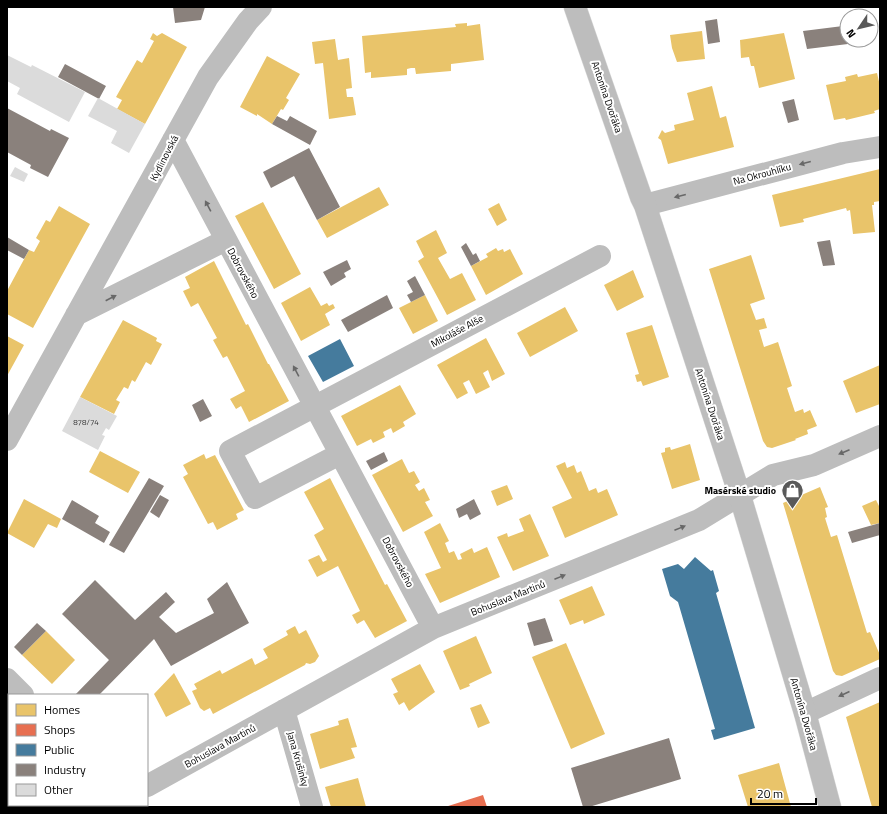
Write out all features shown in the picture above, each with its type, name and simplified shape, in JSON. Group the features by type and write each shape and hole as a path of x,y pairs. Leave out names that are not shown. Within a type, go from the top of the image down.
{"street":[{"name":"Kydlinovská","path":"7,440 208,77 248,21 261,7"},
{"name":"Antonína Dvořáka","path":"575,7 640,197 645,205 740,496 805,713 830,807"},
{"name":"Dobrovského","path":"173,140 433,628"},
{"name":"Na Okrouhlíku","path":"645,205 843,153 880,147"},
{"path":"76,315 226,240"},
{"name":"Mikoláše Alše","path":"314,406 600,256"},
{"path":"314,406 230,451 251,491 255,498 340,454"},
{"name":"Bohuslava Martinů","path":"148,785 433,628 699,520 773,475 814,465 880,436"},
{"path":"805,713 880,678"},
{"path":"7,679 22,694"},
{"name":"Jana Krušinky","path":"284,710 312,807"}],"shaded area":[{"path":"7,786 8,806 91,807 7,807"}],"building: Homes":[{"path":"467,23 467,26 480,24 484,60 451,64 451,71 416,74 415,68 411,68 407,69 407,75 371,78 371,72 365,73 362,36 456,27 455,24"},
{"path":"702,31 705,59 677,62 672,48 670,35"},
{"path":"153,33 157,36 162,33 187,47 145,124 117,109 122,100 116,97 137,60 142,63 154,41 150,39"},
{"path":"784,33 795,79 759,88 754,66 751,66 749,57 741,58 740,40"},
{"path":"335,39 338,60 349,58 352,88 346,89 347,97 353,97 356,115 329,119 323,63 315,64 312,42"},
{"path":"267,56 300,74 286,98 289,100 283,110 281,109 272,124 257,114 257,116 240,107"},
{"path":"877,73 880,86 880,109 874,111 875,113 846,120 845,118 834,120 826,85 846,81 845,77 857,74 858,77"},
{"path":"712,86 720,118 726,116 734,147 668,164 661,140 658,138 662,130 665,133 675,130 674,125 694,120 687,93"},
{"path":"880,169 880,201 874,202 874,205 872,205 875,232 853,234 850,210 847,211 846,208 803,219 804,222 780,227 772,195"},
{"path":"379,187 389,205 327,238 317,220"},
{"path":"263,202 301,274 274,289 235,216"},
{"path":"499,203 507,220 497,226 488,209"},
{"path":"59,206 90,224 33,328 7,314 7,291 29,250 34,252 40,241 36,238 46,220 50,222"},
{"path":"436,230 447,253 438,258 450,279 462,273 476,300 447,315 418,261 424,257 416,241"},
{"path":"496,248 498,251 503,249 504,252 510,249 523,274 486,295 471,266 488,257 486,254"},
{"path":"751,255 765,299 750,304 756,320 764,318 767,328 759,330 764,347 778,342 792,386 787,388 795,412 803,409 804,413 810,410 817,426 807,430 808,434 795,439 796,440 772,448 767,447 763,441 709,269"},
{"path":"214,261 246,325 248,324 289,401 249,422 241,406 236,409 230,399 245,391 227,356 223,358 213,340 217,338 198,303 191,307 183,291 190,288 185,277"},
{"path":"633,270 644,297 617,311 604,285"},
{"path":"310,287 321,306 327,303 329,306 333,304 335,308 325,314 330,325 301,341 281,303"},
{"path":"425,295 438,321 413,334 399,308"},
{"path":"565,307 578,331 530,357 517,333"},
{"path":"123,320 157,338 156,341 162,344 151,365 146,362 135,382 132,380 128,389 124,387 116,400 120,402 114,414 80,397"},
{"path":"652,325 669,377 643,386 641,381 637,382 635,375 639,374 626,333"},
{"path":"7,336 24,345 7,376"},
{"path":"486,338 505,374 492,381 488,370 483,373 490,387 476,394 469,380 463,383 468,393 457,399 437,365"},
{"path":"880,365 880,404 856,413 843,381"},
{"path":"400,385 416,414 403,422 405,426 393,433 391,428 383,432 385,437 373,443 371,439 357,446 341,416"},
{"path":"690,444 700,480 672,489 661,453 665,452 665,448 670,447 671,450"},
{"path":"100,451 140,472 128,493 89,472"},
{"path":"204,454 206,459 215,455 244,510 236,514 238,519 217,530 213,522 208,524 183,477 188,474 183,465"},
{"path":"402,459 409,473 414,471 420,482 415,485 419,491 424,488 430,500 425,502 433,516 403,532 372,475"},
{"path":"565,462 567,468 574,465 577,473 581,471 589,491 596,488 598,493 607,489 618,515 565,538 552,507 572,498 556,466"},
{"path":"330,478 385,585 387,584 407,621 375,638 364,620 357,624 352,615 360,611 338,566 317,577 308,560 319,555 323,562 327,560 314,535 324,529 304,492"},
{"path":"507,485 513,499 497,506 491,491"},
{"path":"820,487 828,507 825,508 827,517 825,518 831,537 837,535 867,633 870,632 880,655 880,659 842,676 836,675 833,671 783,503"},
{"path":"24,499 61,519 57,528 48,524 34,548 7,533"},
{"path":"876,500 880,508 880,523 871,525 862,506"},
{"path":"530,514 549,556 513,571 497,537 507,533 508,537 524,531 519,519"},
{"path":"440,523 449,541 445,543 449,553 454,551 458,560 462,559 460,554 472,548 474,553 487,547 500,577 440,603 425,574 441,568 424,532"},
{"path":"592,586 605,615 584,624 583,620 570,625 559,600"},
{"path":"295,626 299,634 306,630 319,656 315,662 310,664 306,663 305,665 213,714 210,708 204,711 200,708 192,691 197,689 194,684 220,670 222,674 252,658 255,665 268,658 263,649 288,635 286,631"},
{"path":"46,631 75,660 52,684 22,655"},
{"path":"476,636 492,673 460,690 443,651"},
{"path":"566,643 605,734 571,749 532,657"},
{"path":"420,664 435,692 409,711 404,702 399,705 393,694 398,692 391,679"},
{"path":"174,673 191,704 166,717 154,694"},
{"path":"880,702 880,807 872,807 846,717"},
{"path":"481,704 490,723 478,728 470,708"},
{"path":"348,718 357,747 351,748 355,758 320,769 310,734 339,725 338,721"},
{"path":"779,763 791,807 748,807 738,775"},
{"path":"358,778 366,807 331,807 325,787"}],"building: Shops":[{"path":"483,795 487,807 445,807"}],"building: Public":[{"path":"340,339 354,366 323,382 308,356"},
{"path":"695,557 711,571 713,570 719,591 716,593 755,728 714,740 711,730 715,729 678,602 670,596 662,569 678,564 684,569"}],"building: Industry":[{"path":"173,7 205,7 201,20 175,23"},
{"path":"717,19 720,42 708,44 705,21"},
{"path":"839,26 839,45 807,49 803,31"},
{"path":"65,64 106,86 99,99 58,77"},
{"path":"794,99 799,120 788,123 782,102"},
{"path":"7,108 50,131 51,129 69,138 48,177 30,168 31,165 7,152"},
{"path":"277,116 287,121 290,116 317,131 310,145 272,124"},
{"path":"309,148 340,207 317,220 294,176 271,188 263,172"},
{"path":"7,237 29,250 24,259 7,250"},
{"path":"830,240 835,265 823,266 817,242"},
{"path":"466,243 473,255 476,253 480,261 471,266 461,247"},
{"path":"347,260 351,269 344,273 346,277 331,286 323,272"},
{"path":"415,276 425,295 411,302 407,295 413,292 407,281"},
{"path":"387,295 393,308 348,332 341,320"},
{"path":"203,399 212,416 200,422 192,405"},
{"path":"384,452 388,461 371,470 366,461"},
{"path":"149,478 164,486 124,553 109,545"},
{"path":"160,495 169,500 159,518 150,512"},
{"path":"474,499 481,514 470,520 467,514 459,518 456,509"},
{"path":"72,500 99,516 95,523 110,532 104,543 62,519"},
{"path":"880,523 880,535 852,543 848,532"},
{"path":"95,580 135,620 166,592 175,602 159,617 176,633 214,613 207,599 227,582 249,623 171,666 154,639 100,694 76,694 109,660 62,614"},
{"path":"545,618 553,641 534,646 527,623"},
{"path":"37,623 46,631 22,655 14,647"},
{"path":"669,738 681,779 589,807 583,807 571,768"}],"building: Other":[{"path":"7,55 31,67 32,65 85,92 69,122 17,94 20,88 7,81"},
{"path":"98,98 145,124 129,153 111,143 117,131 88,116"},
{"path":"15,167 28,174 24,182 10,176"},
{"path":"80,397 117,416 109,430 106,428 102,435 105,436 98,450 62,431"}],"place":[{"name":"Masérské studio","path":"792,510"}]}
